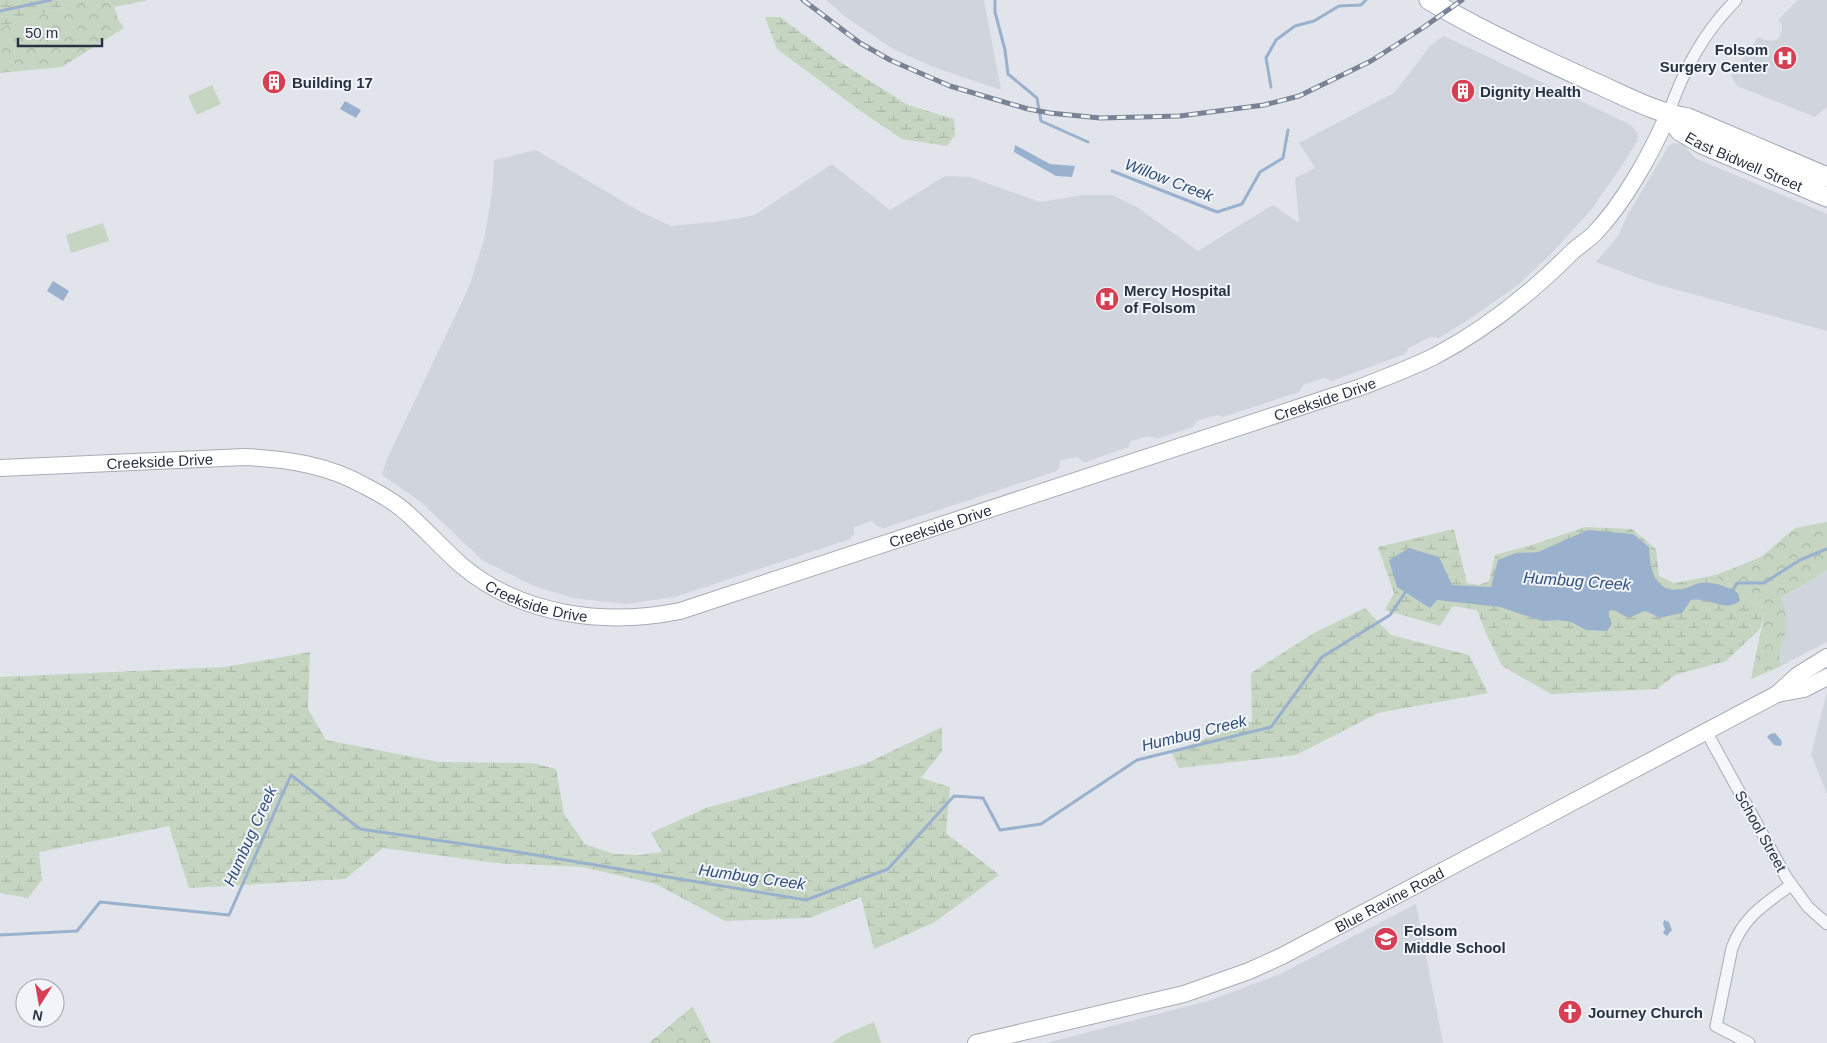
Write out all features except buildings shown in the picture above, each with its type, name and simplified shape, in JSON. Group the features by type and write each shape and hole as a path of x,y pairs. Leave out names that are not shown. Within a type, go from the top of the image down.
{"main road":[{"name":"East Bidwell Street","path":"1429,0 1549,62 1668,115 1688,118 1827,177"},
{"name":"East Bidwell Street","path":"1668,115 1680,131 1702,144 1827,197"}],"street":[{"name":"Creekside Drive","path":"0,468 245,457 282,459 314,465 356,481 386,498 408,514 463,566 491,585 514,597 557,611 600,618 636,618 671,613 697,606 1361,387 1435,356 1473,334 1510,308 1544,280 1594,234 1629,188 1659,136 1678,85 1693,56 1707,33 1736,0"},
{"name":"Blue Ravine Road","path":"976,1043 1184,994 1249,971 1282,956 1777,694 1798,675 1827,657"},
{"name":"Blue Ravine Road","path":"1777,694 1804,689 1827,677"},
{"name":"School Street","path":"1706,731 1791,885 1808,907 1827,924"},
{"path":"1749,1043 1716,1026 1732,948 1735,939 1750,917 1763,904 1791,885"}],"shaded area":[{"path":"826,0 984,0 1001,90 936,68 893,49 847,18"},
{"name":"Folsom Surgery Center","path":"1798,0 1827,0 1827,107 1815,117 1737,86 1731,76 1758,37 1773,41 1778,39 1782,31 1782,25 1778,20"},
{"path":"1444,36 1631,125 1638,134 1637,141 1621,167 1591,210 1551,254 1518,285 1471,318 1439,338 1430,337 1409,348 1405,354 1332,381 1324,378 1303,385 1299,392 1223,417 1217,415 1197,421 1193,427 1157,439 1148,436 1130,441 1129,447 1086,462 1083,462 1078,457 1060,460 1060,467 1057,471 884,528 877,526 872,521 854,527 854,534 850,539 675,597 626,604 573,598 534,586 482,560 420,501 382,475 387,459 469,287 484,240 492,193 494,160 536,150 639,211 671,226 723,221 755,215 832,164 890,210 945,176 970,177 1040,202 1083,195 1112,195 1137,207 1198,251 1273,205 1299,223 1295,178 1315,168 1299,143 1394,93 1431,45"},
{"path":"1673,143 1683,144 1695,158 1827,214 1827,331 1652,283 1596,262 1618,236 1628,214 1668,147"},
{"path":"1827,571 1827,642 1781,666 1778,653 1785,635 1781,598"},
{"path":"1827,692 1827,794 1811,754"},
{"name":"Folsom Middle School","path":"1416,904 1443,1043 1047,1043 1211,1000 1280,974"}],"green space":[{"path":"0,0 84,0 0,28"},
{"path":"84,0 149,0 114,7 119,21 124,28 62,67 0,73 0,28"},
{"path":"765,17 780,17 840,62 908,105 954,119 955,135 947,146 902,139 777,49"},
{"path":"212,85 221,104 197,115 188,96"},
{"path":"103,223 109,241 71,253 66,235"},
{"path":"1827,522 1827,571 1781,598 1785,612 1786,629 1780,652 1781,666 1751,679 1765,610 1723,585 1716,575 1761,557 1795,528"},
{"path":"1585,527 1632,529 1656,549 1659,576 1674,583 1716,575 1723,585 1765,610 1760,629 1726,661 1675,675 1657,689 1551,694 1502,666 1477,610 1453,606 1440,626 1385,610 1394,593 1378,547 1454,529 1467,583 1479,585 1489,581 1495,555"},
{"path":"1365,608 1391,635 1469,655 1488,693 1378,713 1296,755 1179,768 1171,752 1252,721 1251,673 1314,633"},
{"path":"310,652 308,709 326,740 439,762 533,763 556,769 564,814 585,844 614,854 640,855 662,852 651,833 706,808 865,764 942,727 942,751 921,778 950,787 946,833 999,875 935,922 874,949 861,897 810,918 725,921 656,884 582,867 496,863 383,848 345,879 189,888 169,826 39,852 42,880 28,898 0,893 0,677 225,667"},
{"path":"692,1007 711,1043 649,1043"},
{"path":"874,1022 881,1043 832,1043 843,1035"}],"water":[{"path":"345,101 361,110 356,118 340,109"},
{"path":"1015,145 1050,164 1075,166 1072,177 1056,176 1014,152"},
{"path":"53,281 69,291 63,301 47,291"},
{"path":"1588,530 1633,534 1649,547 1652,571 1655,578 1665,588 1673,590 1699,583 1716,584 1725,586 1738,593 1740,601 1734,604 1722,605 1691,600 1682,613 1659,618 1645,611 1628,618 1614,610 1609,611 1612,624 1607,631 1586,630 1571,622 1559,620 1542,621 1500,607 1437,600 1430,608 1397,587 1389,560 1409,548 1439,557 1452,585 1491,587 1498,560 1516,553 1538,552"},
{"path":"1775,733 1781,740 1782,744 1780,746 1774,745 1767,737"},
{"path":"1664,920 1669,922 1672,930 1667,936 1663,933 1665,929"}],"waterway":[{"name":"Willow Creek","path":"0,11 51,0"},
{"name":"Willow Creek","path":"995,0 995,12 1005,50 1008,74 1037,98 1041,121 1088,142"},
{"name":"Willow Creek","path":"1271,87 1266,58 1276,40 1295,26 1314,21 1339,6 1361,5 1366,0"},
{"name":"Willow Creek","path":"1112,171 1217,212 1242,204 1260,172 1283,158 1288,130"},
{"name":"Humbug Creek","path":"1729,591 1733,590 1737,583 1764,583 1800,560 1827,549"},
{"name":"Humbug Creek","path":"0,935 77,931 100,902 229,915 291,775 360,829 511,851 806,900 888,869 954,796 983,798 1000,830 1041,824 1137,760 1271,727 1322,657 1390,615 1407,590"}],"railway":[{"path":"803,0 860,43 890,60 950,86 1028,109 1100,118 1180,116 1264,105 1299,96 1371,61 1462,0"}],"place":[{"name":"Folsom Surgery Center","path":"1785,58"},
{"name":"Building 17","path":"274,82"},
{"name":"Dignity Health","path":"1463,91"},
{"name":"Mercy Hospital of Folsom","path":"1107,299"},
{"name":"Folsom Middle School","path":"1386,939"},
{"name":"Journey Church","path":"1570,1012"}]}
